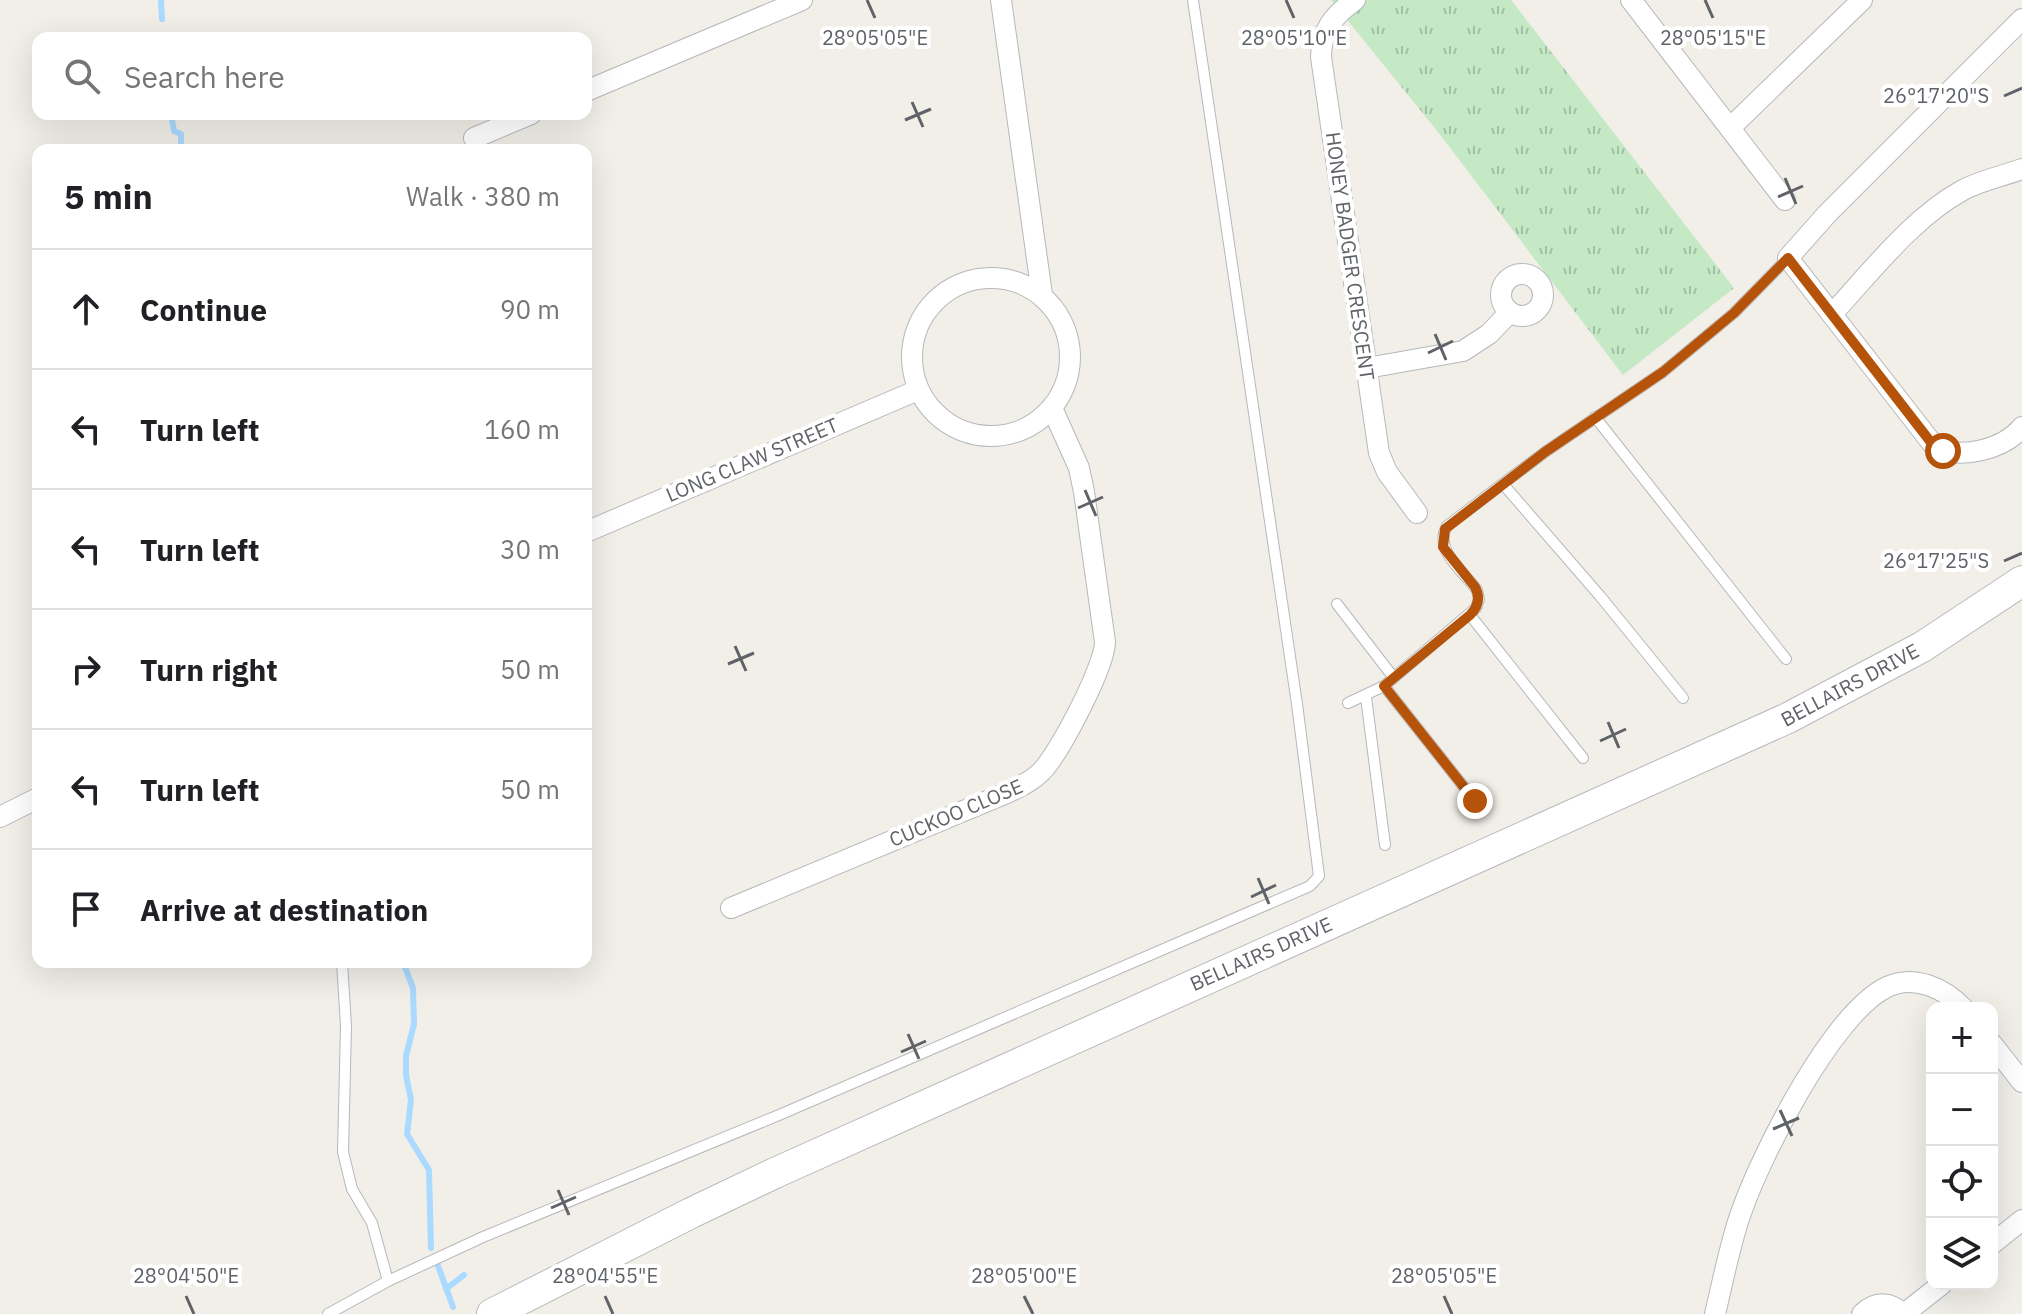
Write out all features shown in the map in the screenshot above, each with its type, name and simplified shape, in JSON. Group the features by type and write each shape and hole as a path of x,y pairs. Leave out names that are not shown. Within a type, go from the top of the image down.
{"street":[{"path":"592,88 802,0"},
{"path":"1001,0 1042,295"},
{"name":"HONEY BADGER CRESCENT","path":"1355,0 1330,23 1322,39 1321,57 1382,462 1417,513"},
{"path":"1631,0 1785,200"},
{"path":"1731,127 1862,0"},
{"path":"2022,19 1827,214 1788,258 1937,449 1955,452 1991,447 2011,439 2022,427"},
{"path":"474,138 517,120"},
{"path":"1832,314 1912,229 1950,199 1975,185 2022,169"},
{"path":"993,277 1019,282 1042,295 1056,310 1066,329 1071,349 1070,370 1064,390 1052,408 1032,425 1007,435 980,435 944,420 933,412 918,390 912,364 914,338 925,313 943,294 966,281 993,277"},
{"path":"1367,368 1463,351 1489,334 1510,312"},
{"name":"LONG CLAW STREET","path":"592,529 918,390"},
{"name":"CUCKOO CLOSE","path":"731,908 1009,792 1035,778 1050,761 1099,671 1105,652 1079,468 1052,408"},
{"name":"BELLAIRS DRIVE","path":"492,1314 775,1173 1788,718 1922,647 2022,581"},
{"path":"0,817 32,801"},
{"path":"1715,1314 1737,1225 1767,1155 1815,1067 1853,1014 1886,987 1911,981 1935,987 1955,1002"},
{"path":"1998,1052 2022,1082"},
{"path":"1998,1239 2022,1220"},
{"path":"1862,1314 1872,1306 1889,1304 1904,1314 1934,1290"}],"lane":[{"path":"328,1314 388,1281 483,1237 779,1115 1310,886 1319,876 1297,704 1193,0"},
{"path":"1348,703 1384,686 1470,615 1478,604 1479,594 1443,547 1443,534 1447,526 1595,417 1672,365 1734,313 1788,258"},
{"path":"1595,417 1786,659"},
{"path":"1503,484 1683,698"},
{"path":"1337,604 1394,678"},
{"path":"1470,615 1583,758"},
{"path":"1384,686 1475,801"},
{"path":"1366,697 1385,845"},
{"path":"342,968 346,1026 343,1152 352,1189 372,1223 388,1281"}],"green space":[{"path":"1331,0 1511,0 1734,288 1623,375 1438,132"}],"waterway":[{"path":"161,0 162,19"},
{"path":"172,120 174,131 181,134 181,144"},
{"path":"405,968 413,988 414,1024 406,1056 411,1100 407,1134 429,1170 431,1248"},
{"path":"437,1263 453,1307"},
{"path":"446,1289 464,1275"}],"route":[{"path":"1475,801 1384,686 1470,615 1478,604 1479,594 1475,587 1443,547 1445,529 1545,452 1663,372 1734,313 1788,258 1933,445 1943,451"}]}
